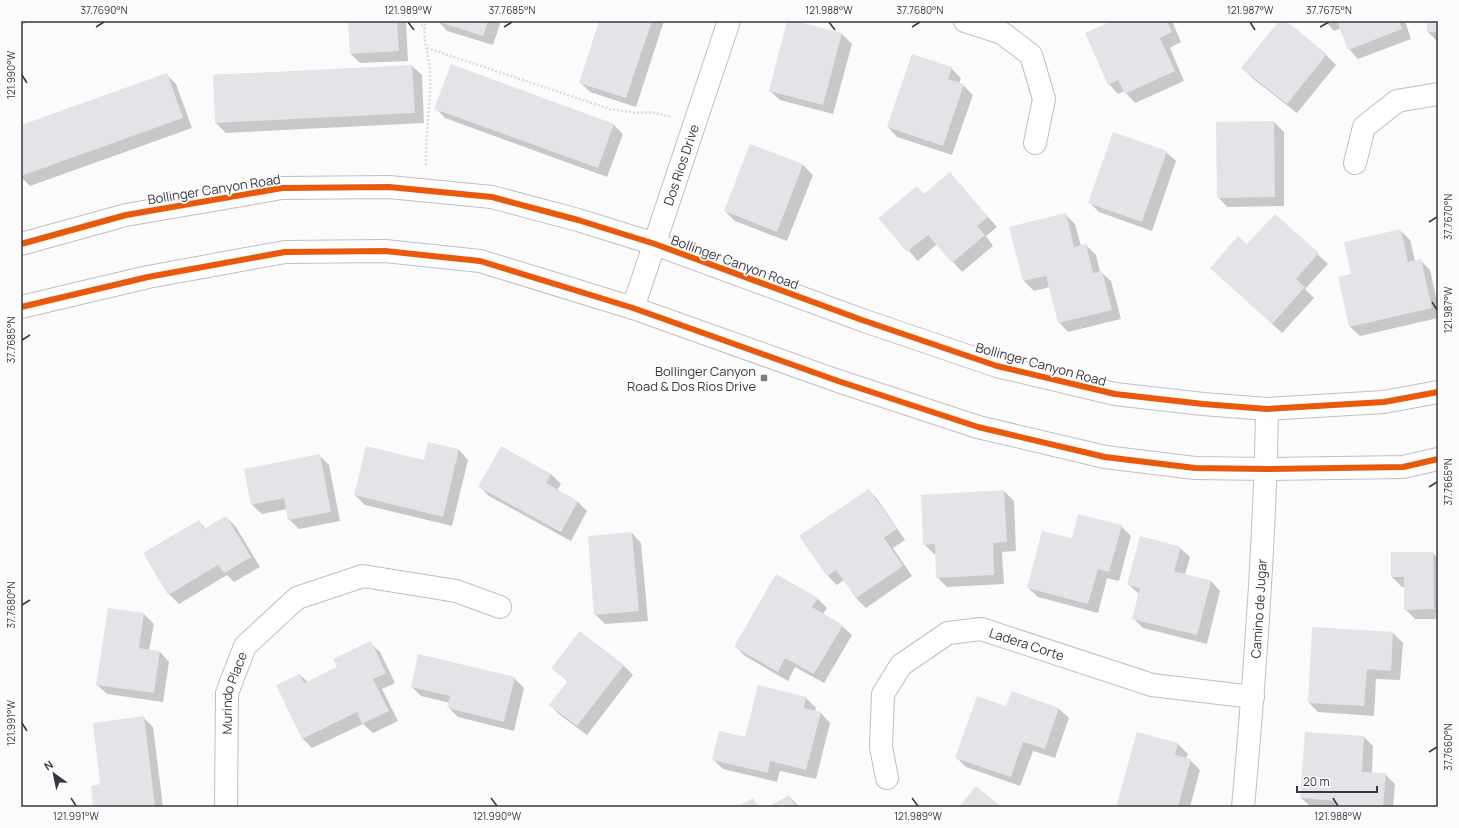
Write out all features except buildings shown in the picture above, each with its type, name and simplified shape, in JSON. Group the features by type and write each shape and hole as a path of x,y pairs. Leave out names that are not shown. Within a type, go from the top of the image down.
{"main road":[{"name":"Dos Rios Drive","path":"632,308 655,244 729,21"},
{"path":"965,21 1002,33 1031,55 1044,100 1036,143"},
{"path":"1356,162 1364,127 1397,101 1438,94"},
{"name":"Bollinger Canyon Road","path":"21,244 126,215 282,188 389,187 492,197 578,220 655,244 862,320 997,366 1115,394 1203,404 1267,409 1384,402 1438,392"},
{"path":"21,307 148,277 285,252 385,251 480,261 632,308 978,427 1105,457 1195,468 1266,469 1403,467 1438,459"},
{"name":"Camino de Jugar","path":"1243,807 1253,697 1266,469 1267,409"},
{"name":"Murindo Place","path":"226,807 227,693 245,646 297,598 363,576 456,591 500,607"},
{"name":"Ladera Corte","path":"887,778 881,748 883,694 901,665 948,633 981,629 1152,685 1253,697"}],"path":[{"path":"419,21 424,28"},
{"path":"424,190 430,95 430,70 427,48 424,40 424,28 426,21"},
{"path":"427,48 610,109 637,113 651,112 665,116 696,120"}],"cycle path":[{"path":"21,244 126,215 282,188 389,187 492,197 578,220 655,244 862,320 997,366 1115,394 1203,404 1267,409 1384,402 1438,392"},
{"path":"21,307 148,277 285,252 385,251 480,261 633,308 838,381 978,427 1105,457 1195,468 1266,469 1403,467 1438,459"}],"place":[{"name":"Bollinger Canyon Road & Dos Rios Drive","path":"764,378"}]}
